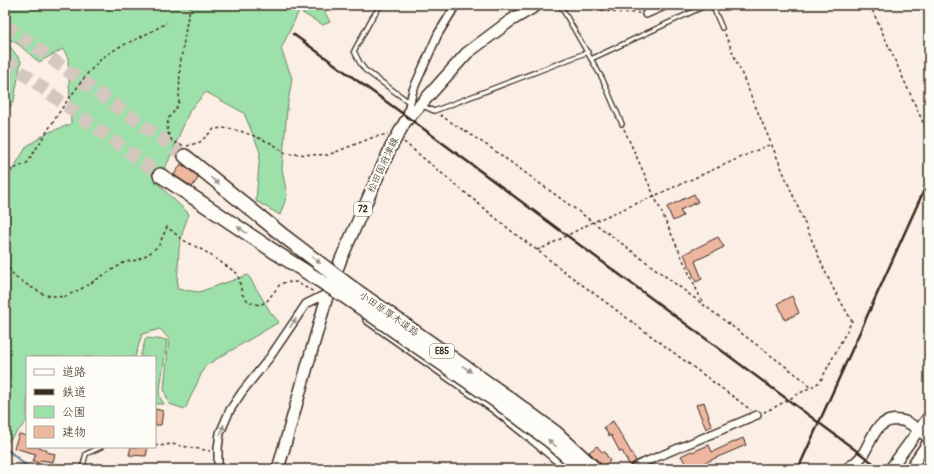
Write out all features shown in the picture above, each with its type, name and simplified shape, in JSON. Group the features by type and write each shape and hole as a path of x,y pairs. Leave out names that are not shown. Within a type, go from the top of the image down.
{"highway":[{"name":"小田原厚木道路","path":"185,156 285,237 347,284 556,433 595,469"},
{"name":"小田原厚木道路","path":"160,175 341,294 499,403 550,441 582,469"}],"main road":[{"name":"松田国府津線","path":"278,469 328,293 344,252 397,135 416,103 467,53 510,21 537,5"}],"street":[{"path":"646,14 667,5"},
{"path":"416,103 413,90 438,34 453,6"},
{"path":"218,469 220,433 236,400 270,357 306,304 328,293 495,410 530,436 567,469"},
{"path":"634,469 638,465 757,415"},
{"path":"890,469 929,416"},
{"path":"847,469 858,462 876,430 885,422 903,420 908,422 929,438"},
{"path":"910,469 929,441"}],"lane":[{"path":"381,5 354,51 365,70 416,103 434,111 588,52"},
{"path":"560,5 602,78 622,124"},
{"path":"591,59 707,5"},
{"path":"712,5 722,28"},
{"path":"82,469 86,454 99,448"}],"path":[{"path":"191,5 180,66 179,102 168,119 167,131 172,141 188,146 200,142 214,129 222,128 240,131 254,136 273,144 286,154 328,155 374,137 392,133 397,135 515,234 757,415 775,407 820,382 852,321 837,296 824,269 722,28"},
{"path":"590,5 597,9 611,12 646,14"},
{"path":"870,5 926,129 929,132"},
{"path":"5,175 11,170 27,163 62,108 87,74 102,58 119,47 167,23"},
{"path":"434,111 491,148 593,222 805,381 810,388"},
{"path":"622,124 704,305"},
{"path":"536,250 545,247 593,222 771,144"},
{"path":"5,263 15,277 29,286 45,295 64,297 125,262 137,260 150,253 159,245 167,227 183,240 206,252 238,274 242,294 250,302 260,305 268,301 281,283 296,282 316,293 328,293"},
{"path":"156,446 171,444 218,452"}],"green space":[{"path":"5,5 321,5 330,22 323,25 299,11 281,49 292,78 287,109 282,169 287,195 280,215 256,201 260,152 244,113 206,92 190,110 168,162 156,182 189,214 183,230 179,248 177,289 199,292 248,275 271,313 279,322 205,366 185,409 169,404 164,389 169,339 160,329 142,334 135,356 26,356 26,422 5,445 5,182 27,146 47,133 71,124 68,58 63,49 39,62 18,44 5,37"},
{"path":"8,44 21,61 14,100 5,117 5,46"},
{"path":"146,338 167,340 159,396 164,404 156,404 156,356 140,356"}],"building":[{"path":"181,164 199,177 192,187 174,175"},
{"path":"694,194 698,202 680,210 683,216 673,221 667,207"},
{"path":"718,237 724,247 695,261 702,279 696,282 684,254"},
{"path":"792,296 799,313 785,320 778,303"},
{"path":"704,402 712,426 706,429 696,405"},
{"path":"156,409 163,411 161,425 156,425"},
{"path":"613,421 636,461 630,466 622,451 620,452 611,435 609,436 604,427"},
{"path":"19,434 26,436 26,448 42,448 47,450 46,452 55,454 53,462 41,460 38,463 33,461 36,454 14,448"},
{"path":"743,438 746,445 704,463 706,469 689,469 681,456 709,445 712,452"},
{"path":"597,446 602,452 604,451 610,461 603,466 589,452"},
{"path":"131,448 148,448 146,456 129,455"}],"waterway":[{"path":"602,5 610,7 644,9 653,5"},
{"path":"9,451 30,469"}],"tunnel":[{"path":"5,25 185,156"},
{"path":"5,60 160,175"}],"railway":[{"path":"293,34 417,124 881,469"},
{"path":"798,469 929,179"}]}
